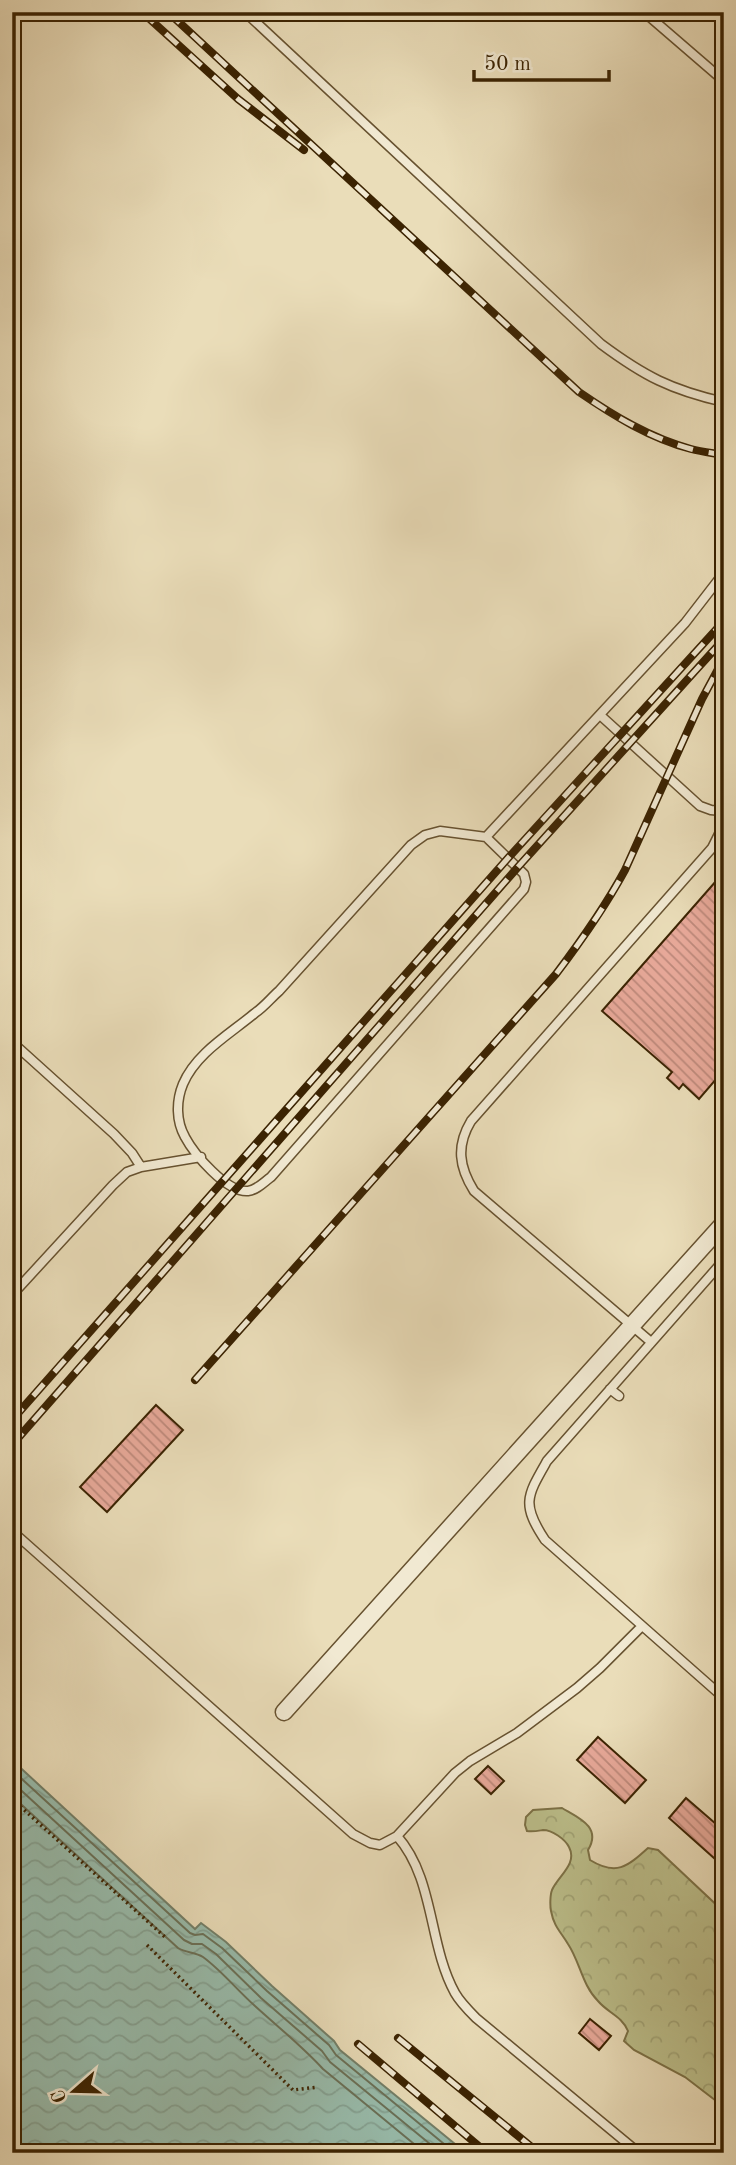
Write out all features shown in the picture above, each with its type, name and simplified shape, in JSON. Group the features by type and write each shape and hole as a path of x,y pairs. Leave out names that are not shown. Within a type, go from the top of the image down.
{"street":[{"path":"284,1712 724,1223"}],"lane":[{"path":"245,12 601,344 659,382 724,402"},
{"path":"645,12 724,81"},
{"path":"486,837 685,623 719,579 724,568"},
{"path":"600,715 700,806 710,810 722,810 722,828 712,848 471,1121 464,1132 459,1156 474,1191 651,1342"},
{"path":"440,831 486,837 524,874 524,890 271,1177 249,1191 234,1189 222,1181 184,1136 177,1113 183,1082 193,1066 215,1044 279,991 411,845 425,835 440,831"},
{"path":"12,1042 114,1134 141,1167"},
{"path":"12,1294 127,1172 141,1167 201,1157"},
{"path":"724,1259 547,1461 530,1490 529,1505 532,1519 545,1540 724,1698"},
{"path":"610,1389 619,1396"},
{"path":"12,1531 353,1833 370,1843 380,1845 397,1836 470,1761 517,1733 577,1688 642,1626"},
{"path":"397,1836 416,1863 443,1964 456,1996 476,2018 639,2153"}],"path":[{"path":"12,1799 165,1937"},
{"path":"147,1945 293,2090 318,2087"}],"green space":[{"path":"562,1808 587,1824 590,1829 590,1860 607,1868 621,1867 648,1848 658,1850 724,1912 724,2107 685,2077 634,2050 624,2041 628,2031 625,2026 588,1988 572,1951 552,1917 552,1890 571,1859 569,1847 554,1833 547,1830 527,1831 525,1825 526,1817 533,1810"}],"water":[{"path":"12,1760 195,1929 201,1923 226,1942 334,2041 340,2050 466,2153 12,2153"}],"building":[{"path":"724,872 724,1070 699,1099 683,1084 679,1089 667,1078 672,1072 602,1011"},
{"path":"156,1405 183,1430 107,1512 80,1487"},
{"path":"598,1737 646,1780 625,1803 577,1760"},
{"path":"488,1766 504,1781 491,1794 475,1779"},
{"path":"686,1798 724,1831 724,1867 669,1818"},
{"path":"590,2019 611,2036 599,2050 579,2033"}],"railway":[{"path":"142,12 238,99 304,150"},
{"path":"168,12 579,392 619,418 661,439 691,449 724,455"},
{"path":"12,1420 509,857 724,621"},
{"path":"12,1445 518,867 724,639"},
{"path":"195,1380 556,974 575,949 625,870 702,699 724,658"},
{"path":"398,2038 539,2153"},
{"path":"358,2044 487,2153"}]}
